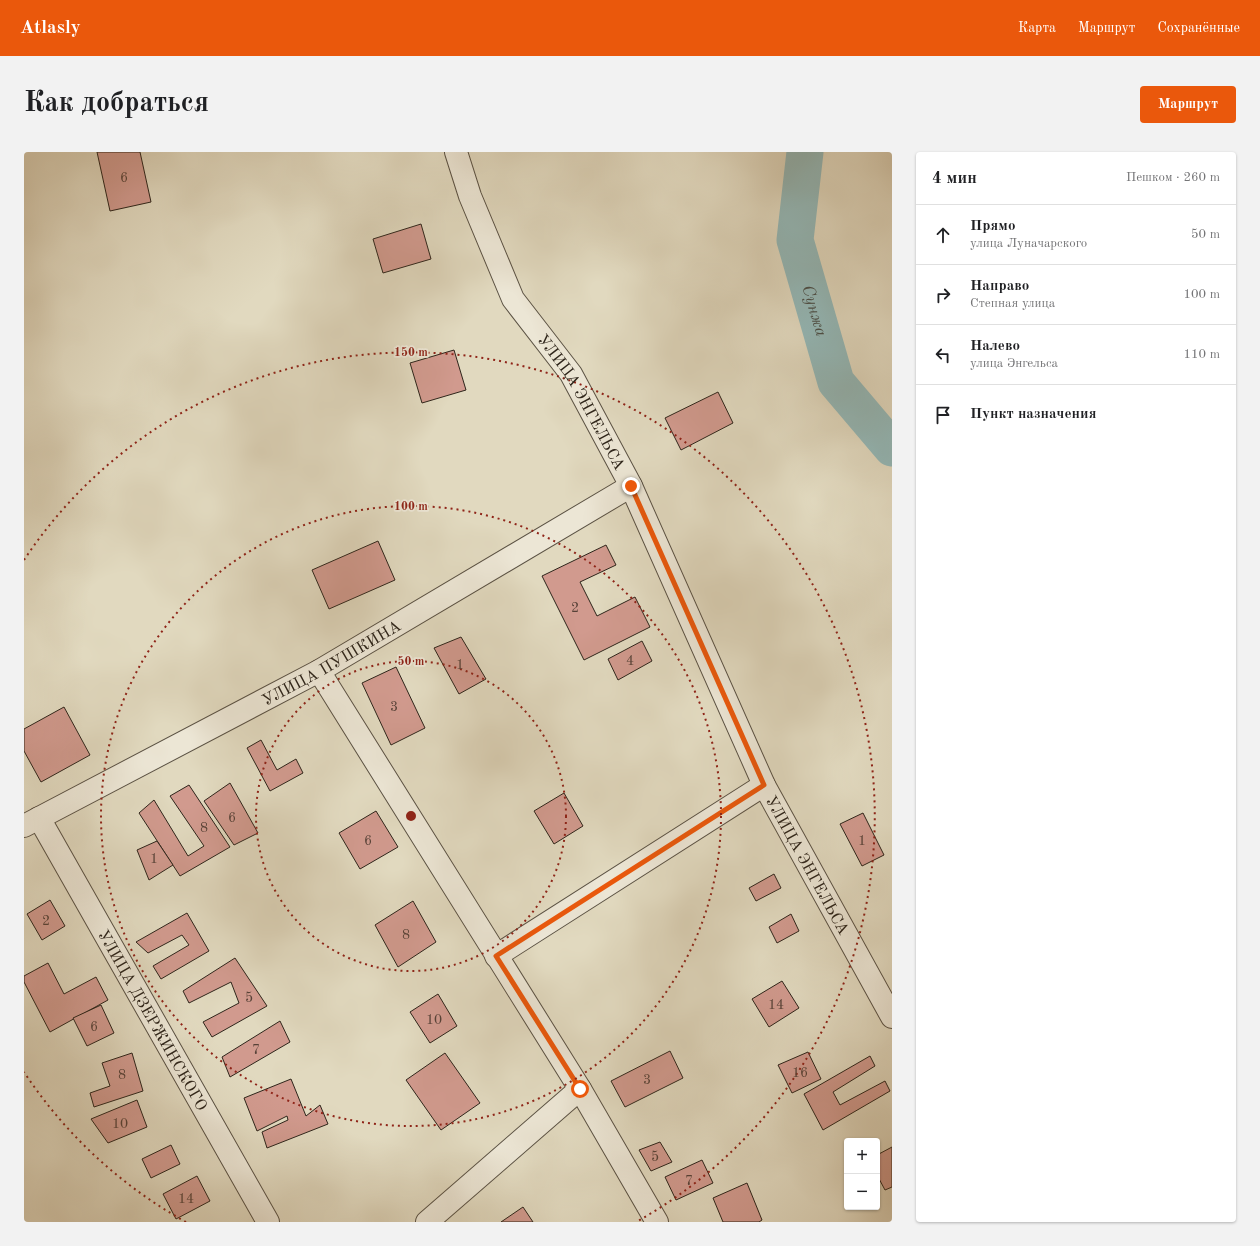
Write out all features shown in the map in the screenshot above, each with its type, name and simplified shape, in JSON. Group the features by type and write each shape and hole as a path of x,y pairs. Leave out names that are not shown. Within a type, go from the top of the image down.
{"street":[{"name":"УЛИЦА ЭНГЕЛЬСА","path":"456,152 470,196 513,299 571,374 631,486 764,785 892,1016"},
{"name":"УЛИЦА ПУШКИНА","path":"31,822 319,671 631,486"},
{"path":"319,671 580,1089 657,1222"},
{"path":"496,956 764,785"},
{"name":"УЛИЦА ДЗЕРЖИНСКОГО","path":"31,822 268,1222"},
{"path":"428,1222 580,1089"}],"building":[{"path":"97,152 140,152 151,202 110,211"},
{"path":"421,224 431,259 383,273 373,239"},
{"path":"454,350 466,390 422,403 410,363"},
{"path":"718,392 733,423 681,450 665,418"},
{"path":"378,541 395,580 329,609 312,570"},
{"path":"606,545 616,565 580,582 597,616 635,597 650,627 584,660 542,576"},
{"path":"461,637 486,679 459,694 434,648"},
{"path":"642,641 652,661 618,680 608,659"},
{"path":"396,667 425,728 391,745 362,683"},
{"path":"64,707 90,755 41,782 24,751 24,729"},
{"path":"261,740 277,770 296,759 303,773 270,791 247,748"},
{"path":"230,783 258,833 234,845 204,801"},
{"path":"189,785 230,847 180,876 139,813 154,800 188,856 204,846 170,796"},
{"path":"564,793 583,826 554,844 534,811"},
{"path":"376,811 398,847 360,869 339,833"},
{"path":"863,813 884,855 862,866 840,824"},
{"path":"157,841 173,865 149,880 137,850"},
{"path":"774,874 781,888 756,901 749,888"},
{"path":"50,900 65,926 42,940 27,914"},
{"path":"413,901 436,942 398,967 375,925"},
{"path":"187,913 209,951 161,979 153,966 189,945 182,935 148,953 136,942"},
{"path":"791,914 799,931 777,943 769,927"},
{"path":"235,958 267,1006 212,1037 203,1022 239,1003 231,982 189,1003 183,991"},
{"path":"48,963 64,994 96,977 108,1000 50,1032 24,982 24,976"},
{"path":"782,981 799,1008 769,1027 752,999"},
{"path":"438,994 457,1026 430,1043 410,1012"},
{"path":"101,1005 114,1033 87,1046 73,1018"},
{"path":"280,1021 290,1042 230,1077 222,1057"},
{"path":"670,1051 683,1078 625,1107 611,1081"},
{"path":"808,1052 821,1079 792,1093 778,1065"},
{"path":"132,1053 143,1091 94,1107 90,1093 110,1086 102,1063"},
{"path":"445,1053 480,1103 441,1130 406,1080"},
{"path":"870,1056 875,1066 833,1092 840,1105 885,1081 890,1091 823,1130 804,1094"},
{"path":"291,1079 306,1116 320,1105 328,1124 267,1148 262,1132 288,1120 287,1116 257,1131 244,1098"},
{"path":"137,1100 147,1127 108,1143 91,1119"},
{"path":"660,1142 672,1162 651,1171 639,1150"},
{"path":"171,1145 180,1164 151,1178 142,1159"},
{"path":"892,1147 892,1187 885,1190 880,1181 880,1153"},
{"path":"702,1160 713,1183 676,1200 665,1177"},
{"path":"197,1176 210,1201 176,1219 163,1194"},
{"path":"747,1183 762,1220 759,1222 723,1222 713,1198"},
{"path":"523,1207 533,1222 501,1222"}],"waterway":[{"name":"Сунжа","path":"805,152 795,240 836,382 892,448"}],"route":[{"path":"580,1089 496,956 764,785 631,486"}]}
